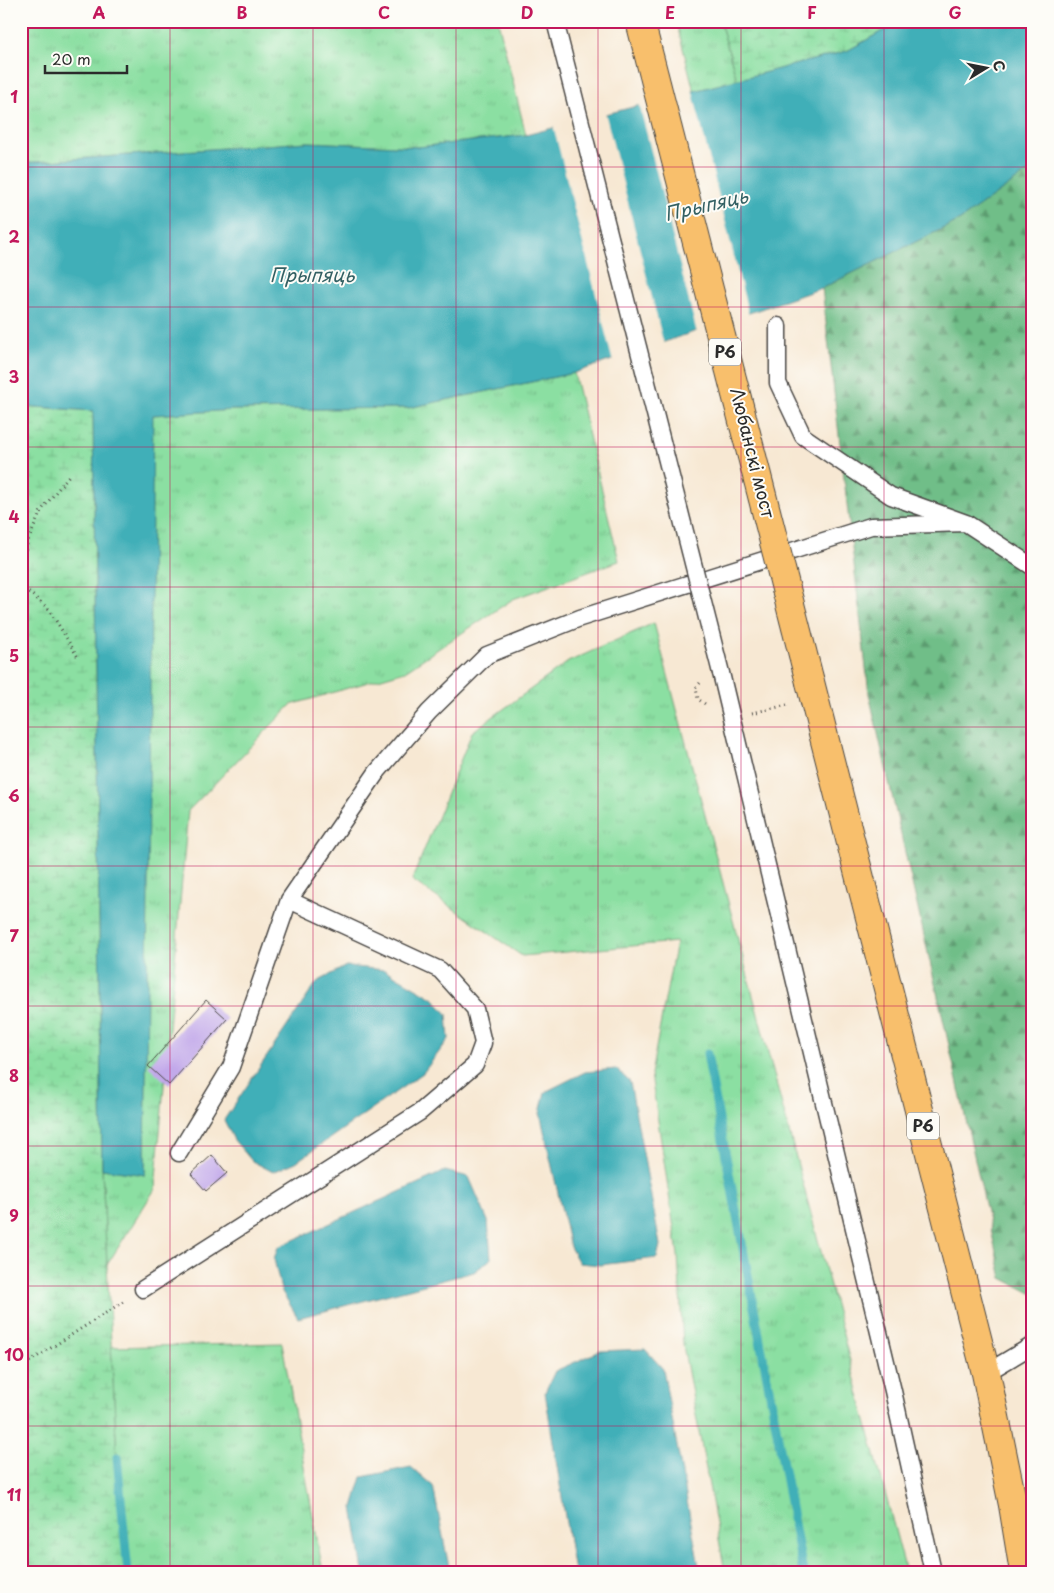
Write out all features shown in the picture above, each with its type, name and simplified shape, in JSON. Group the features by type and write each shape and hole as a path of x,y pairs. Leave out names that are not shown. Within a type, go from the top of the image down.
{"main road":[{"name":"Любанскі мост","path":"640,21 986,1373"},
{"name":"Р6","path":"986,1373 1013,1505 1024,1572"}],"lane":[{"path":"555,21 732,718 891,1381 933,1572"},
{"path":"778,326 778,383 803,436 891,496 966,523 1033,567"},
{"path":"179,1152 231,1067 289,900 377,772 429,712 487,654 580,618 871,526 966,523"},
{"path":"143,1289 420,1112 475,1065 483,1043 475,1009 440,970 289,900"},
{"path":"986,1373 1033,1345"}],"path":[{"path":"1032,314 1033,319"},
{"path":"21,564 28,541 41,511 70,474"},
{"path":"21,586 49,609 79,659"},
{"path":"732,718 786,706 793,702"},
{"path":"21,1367 143,1289"}],"green space":[{"path":"21,21 498,21 526,135 418,147 307,142 21,163"},
{"path":"676,21 720,21 737,80 694,91"},
{"path":"720,21 900,21 847,51 737,80"},
{"path":"1033,168 1033,1294 1002,1278 869,694 822,288 960,220"},
{"path":"574,373 619,561 513,599 405,671 291,705 188,811 155,1189 107,1265 102,1169 145,1175 152,415 233,410 408,408"},
{"path":"21,406 93,411 102,1169 117,1457 128,1572 21,1572"},
{"path":"654,623 905,1572 725,1572 683,1345 678,1255 651,1074 676,942 522,956 412,880 472,732 568,662"},
{"path":"282,1343 323,1572 128,1572 117,1457 111,1347"}],"water":[{"name":"Прыпяць","path":"900,21 1033,21 1033,168 960,220 822,288 574,373 408,408 233,410 153,415 145,1175 102,1169 93,411 21,406 21,163 307,142 418,147 526,135 847,51"},
{"path":"346,966 385,970 433,998 447,1014 449,1039 423,1073 296,1162 273,1172 252,1161 234,1140 224,1120 317,982"},
{"path":"616,1069 630,1082 660,1245 657,1258 600,1265 579,1263 570,1247 540,1113 545,1092 585,1072"},
{"path":"445,1171 469,1177 488,1221 491,1259 474,1272 298,1318 281,1290 274,1259 278,1247"},
{"path":"645,1349 663,1369 700,1572 574,1572 545,1392 555,1371 600,1351"},
{"path":"411,1467 433,1486 450,1572 363,1572 353,1507 362,1477"}],"pier":[{"path":"692,89 749,316 697,333 639,103"},
{"path":"605,112 664,345 613,362 553,125"}],"building":[{"path":"206,1000 227,1019 169,1085 148,1066"},
{"path":"212,1155 227,1173 206,1191 191,1174"}],"waterway":[{"path":"707,1054 803,1572"},
{"path":"117,1457 128,1572"}]}
